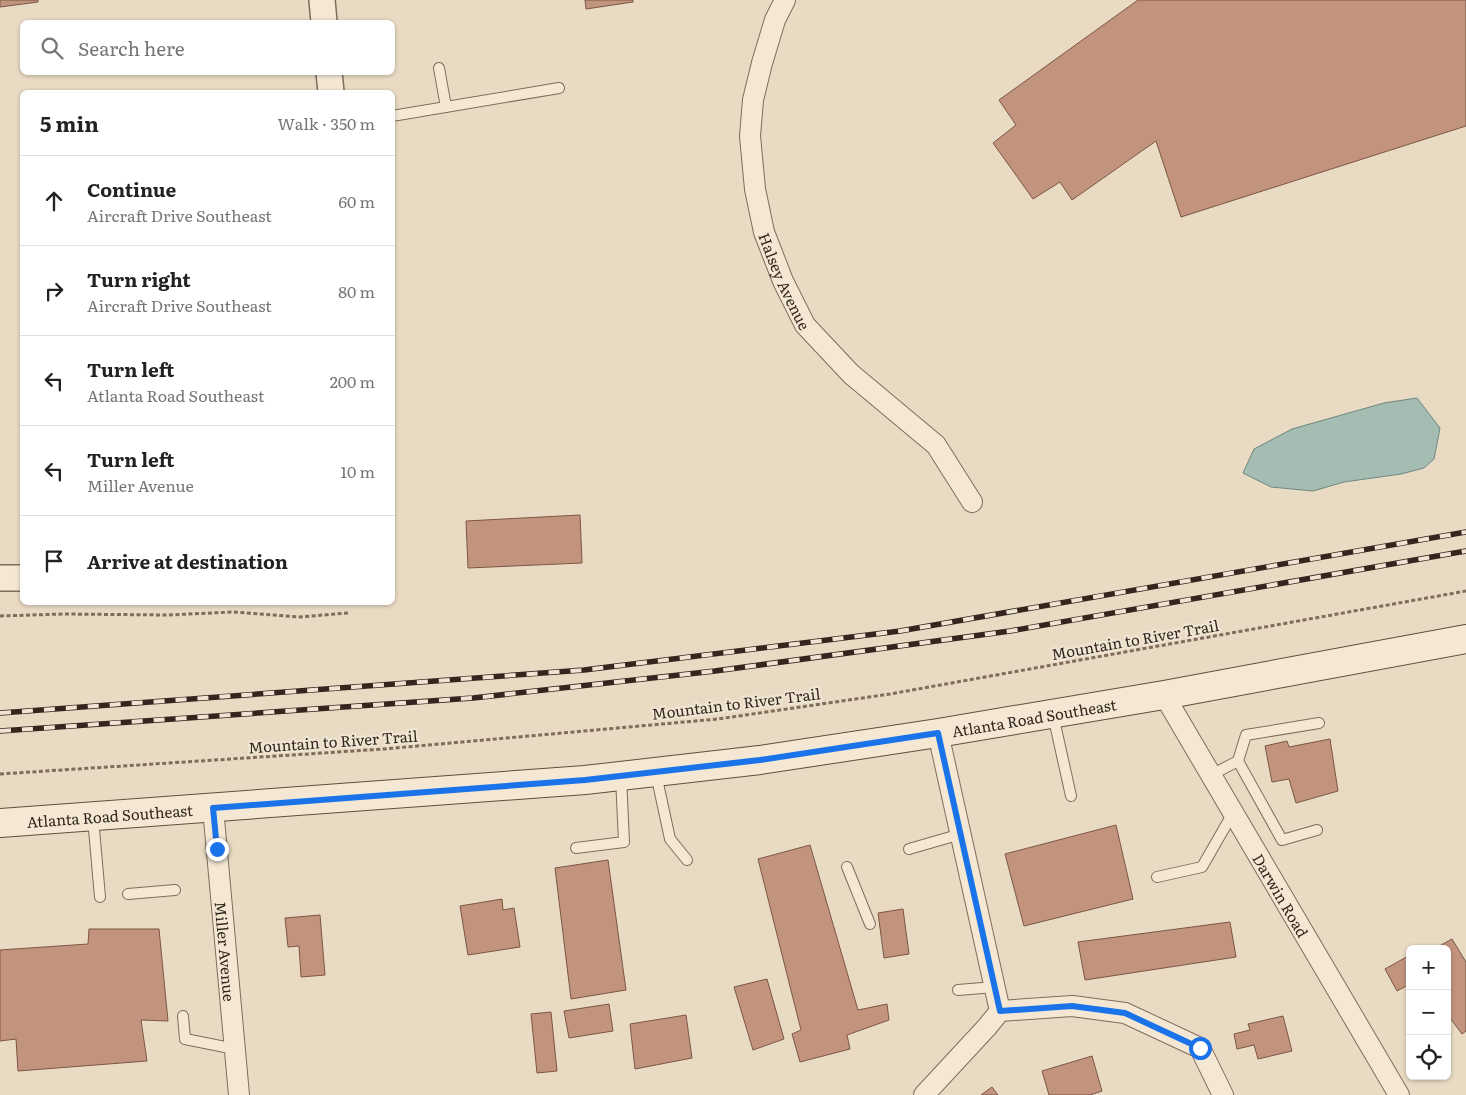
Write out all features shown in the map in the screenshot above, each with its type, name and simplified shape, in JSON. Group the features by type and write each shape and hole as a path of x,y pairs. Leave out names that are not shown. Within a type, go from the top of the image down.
{"main road":[{"name":"Atlanta Road Southeast","path":"0,823 585,780 760,760 938,733 1164,695 1466,639"}],"street":[{"path":"322,0 324,20"},
{"name":"Halsey Avenue","path":"785,0 775,20 753,100 750,136 753,172 764,232 783,281 806,325 851,374 936,445 972,502"},
{"path":"329,75 331,90"},
{"path":"0,578 20,578"},
{"name":"Darwin Road","path":"1164,695 1399,1095"},
{"path":"938,733 1000,1011"},
{"name":"Miller Avenue","path":"213,808 239,1095"},
{"path":"924,1095 1000,1011 1072,1006 1125,1013 1200,1048 1223,1095"}],"lane":[{"path":"439,68 446,107"},
{"path":"395,116 559,88"},
{"path":"1053,714 1071,796"},
{"path":"1211,775 1238,761 1246,735 1319,723"},
{"path":"1238,761 1282,840 1317,830"},
{"path":"656,772 670,839 687,860"},
{"path":"576,848 624,842 621,776"},
{"path":"1156,877 1202,867 1233,812"},
{"path":"93,816 100,896"},
{"path":"909,849 961,834"},
{"path":"847,867 870,924"},
{"path":"128,894 175,890"},
{"path":"958,990 995,987"},
{"path":"183,1016 185,1039 235,1049"}],"path":[{"name":"Mountain to River Trail","path":"0,774 374,750 718,719 890,694 1466,592"},
{"path":"0,616 63,614 168,615 233,612 298,617 348,613"}],"shaded area":[{"path":"1417,398 1440,428 1434,459 1424,468 1401,474 1344,482 1313,491 1271,487 1243,473 1254,449 1292,429 1384,403"}],"building":[{"path":"0,0 38,0 38,2 0,7"},
{"path":"585,0 633,0 633,2 586,9"},
{"path":"1138,0 1466,0 1466,126 1181,217 1156,141 1072,200 1060,182 1033,199 993,143 1016,125 999,100"},
{"path":"580,515 582,563 468,568 466,521"},
{"path":"1330,739 1338,791 1296,803 1289,779 1272,782 1265,746 1287,741 1289,747"},
{"path":"1116,825 1133,899 1024,926 1005,854"},
{"path":"810,845 858,1010 887,1004 889,1020 847,1035 850,1049 800,1062 792,1034 801,1030 758,859"},
{"path":"608,860 626,990 571,999 555,868"},
{"path":"502,899 503,910 514,908 520,947 468,955 460,906"},
{"path":"903,909 909,954 884,958 878,913"},
{"path":"320,915 325,975 301,977 299,946 288,947 285,918"},
{"path":"1230,922 1236,957 1085,980 1078,942"},
{"path":"89,929 159,929 168,1021 141,1020 147,1061 18,1071 16,1039 0,1041 0,950 88,944"},
{"path":"1452,939 1466,962 1466,1031 1462,1034 1451,1019 1451,945 1441,945"},
{"path":"1406,957 1406,986 1397,991 1385,969"},
{"path":"767,979 784,1039 753,1050 734,987"},
{"path":"609,1004 613,1031 569,1038 564,1011"},
{"path":"551,1012 557,1071 537,1073 531,1014"},
{"path":"686,1015 692,1058 635,1069 630,1024"},
{"path":"1283,1016 1292,1051 1258,1059 1254,1045 1237,1049 1234,1034 1250,1030 1248,1024"},
{"path":"1092,1056 1102,1091 1090,1095 1049,1095 1042,1071"},
{"path":"992,1087 998,1095 981,1095"}],"railway":[{"path":"0,713 584,670 900,631 1466,532"},
{"path":"0,731 473,698 715,671 1010,631 1466,551"}],"route":[{"path":"217,849 213,808 585,780 760,760 938,733 1000,1011 1072,1006 1125,1013 1200,1048"}]}
